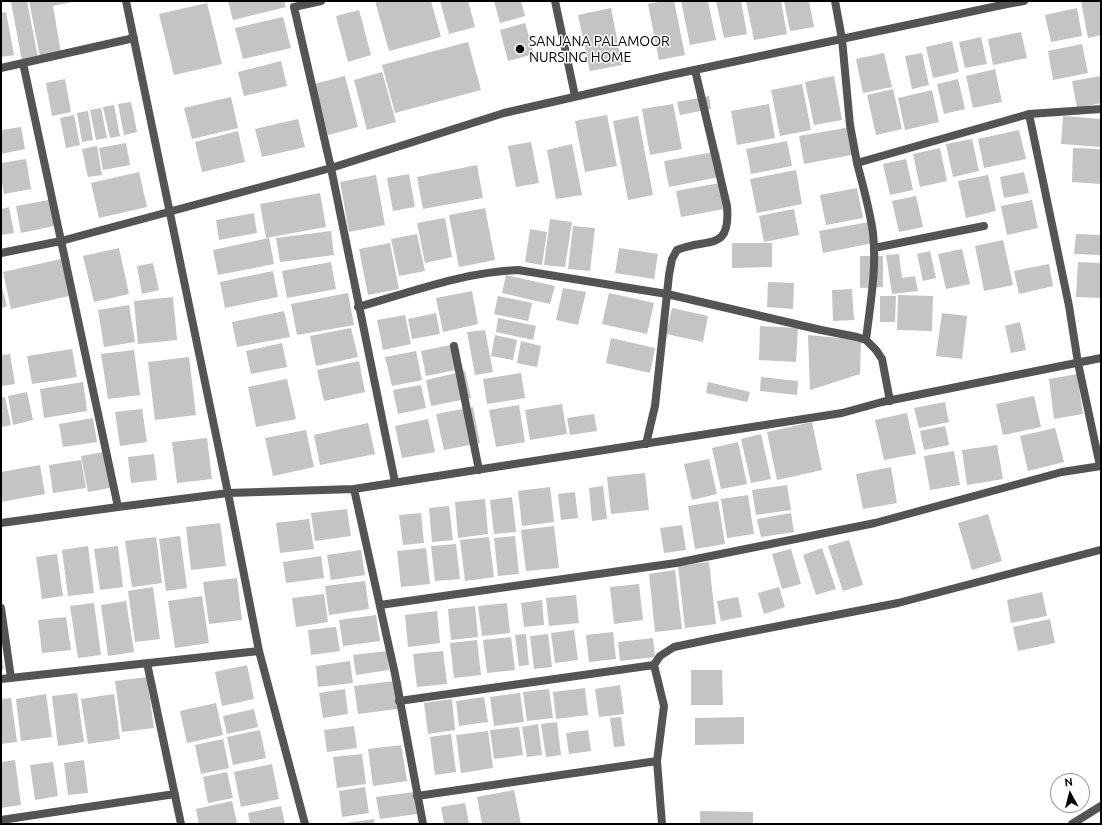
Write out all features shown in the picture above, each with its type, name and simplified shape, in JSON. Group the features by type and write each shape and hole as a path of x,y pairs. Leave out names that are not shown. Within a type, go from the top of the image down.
{"street":[{"path":"126,1 228,493 259,651 305,824"},
{"path":"321,1 293,4 331,168 358,307 395,482"},
{"path":"555,1 575,96"},
{"path":"835,1 842,39 850,125 857,164 873,231 873,285 866,340"},
{"path":"1,253 61,241 331,168 504,113 575,96 1007,2 1024,1"},
{"path":"1,68 134,38"},
{"path":"23,63 118,506"},
{"path":"646,444 655,406 672,259 677,250 684,247 718,240 726,233 728,220 727,206 695,70"},
{"path":"857,164 1030,114 1101,109"},
{"path":"380,605 676,563 875,523 1062,472 1101,466 1078,363 1069,306 1030,114"},
{"path":"874,248 984,226"},
{"path":"358,307 446,282 500,271 526,271 667,294 866,340 876,350 882,359 890,401"},
{"path":"454,346 479,470"},
{"path":"1,523 118,506 228,493 354,489 842,413 890,401 1078,363 1101,356"},
{"path":"354,489 380,605 423,824"},
{"path":"662,824 657,761 664,706 654,665 660,656 674,647 898,603 1100,550"},
{"path":"1,608 11,678"},
{"path":"1,680 259,651"},
{"path":"147,663 181,824"},
{"path":"399,701 654,665"},
{"path":"417,796 657,761"},
{"path":"1,820 175,794"},
{"path":"1072,824 1101,806"}],"building":[{"path":"27,1 38,58 22,61 11,2"},
{"path":"29,1 77,1 53,6 61,53 40,57"},
{"path":"228,1 284,1 286,7 233,20"},
{"path":"375,1 431,1 441,37 389,51"},
{"path":"440,1 468,1 475,27 449,34"},
{"path":"494,1 521,1 525,16 500,23"},
{"path":"663,1 674,1 685,55 659,60 648,4"},
{"path":"681,1 708,1 716,40 690,45"},
{"path":"716,1 741,1 747,34 724,38"},
{"path":"746,1 781,1 787,34 754,40"},
{"path":"784,1 809,1 814,27 790,31"},
{"path":"1081,1 1101,1 1101,35 1088,38"},
{"path":"207,3 222,64 174,75 159,14"},
{"path":"611,8 622,65 590,71 578,15"},
{"path":"1077,8 1082,36 1051,42 1045,15"},
{"path":"359,10 371,55 348,62 336,16"},
{"path":"6,12 14,55 1,57 1,13"},
{"path":"283,17 291,48 243,59 235,28"},
{"path":"525,23 534,54 508,61 500,30"},
{"path":"1021,32 1027,58 993,65 988,39"},
{"path":"981,37 987,64 965,68 959,42"},
{"path":"952,41 959,72 933,78 926,47"},
{"path":"468,42 481,90 395,113 382,65"},
{"path":"1082,44 1088,73 1053,80 1048,51"},
{"path":"884,53 892,87 863,93 856,59"},
{"path":"922,53 929,85 912,89 905,56"},
{"path":"281,61 287,86 244,96 238,72"},
{"path":"995,69 1002,102 973,108 966,76"},
{"path":"382,72 396,122 367,130 354,80"},
{"path":"345,76 358,127 328,135 314,84"},
{"path":"834,76 842,120 814,125 805,82"},
{"path":"1101,76 1101,103 1077,108 1072,81"},
{"path":"65,79 71,112 52,116 46,83"},
{"path":"958,79 965,109 944,114 937,84"},
{"path":"802,84 811,130 780,136 771,90"},
{"path":"893,89 902,129 876,135 867,95"},
{"path":"932,90 939,122 905,130 898,98"},
{"path":"709,96 711,109 680,115 677,102"},
{"path":"231,97 238,128 192,139 184,108"},
{"path":"131,102 137,132 124,135 118,104"},
{"path":"673,104 682,149 650,155 642,109"},
{"path":"769,104 775,138 737,145 731,111"},
{"path":"114,105 120,136 110,138 103,107"},
{"path":"101,108 107,138 96,140 90,110"},
{"path":"88,111 93,140 82,142 77,113"},
{"path":"74,115 80,145 66,148 60,118"},
{"path":"607,115 617,166 585,172 575,121"},
{"path":"638,116 653,195 628,200 613,121"},
{"path":"1063,116 1101,119 1101,147 1061,144"},
{"path":"298,119 305,147 262,157 255,129"},
{"path":"21,127 25,149 1,154 1,130"},
{"path":"851,127 856,154 804,164 799,136"},
{"path":"1019,130 1026,159 984,168 978,139"},
{"path":"238,131 245,162 202,172 195,142"},
{"path":"972,139 979,171 953,177 946,144"},
{"path":"787,141 792,166 751,174 746,149"},
{"path":"531,142 539,183 516,187 508,146"},
{"path":"126,143 130,165 103,170 99,148"},
{"path":"572,144 582,195 556,199 547,150"},
{"path":"97,146 102,175 88,177 82,149"},
{"path":"940,148 947,181 920,187 913,154"},
{"path":"1073,148 1101,149 1101,184 1072,182"},
{"path":"719,151 724,176 669,187 664,161"},
{"path":"26,159 31,189 4,194 1,177 1,163"},
{"path":"906,159 913,190 890,195 883,164"},
{"path":"477,165 483,198 423,209 417,177"},
{"path":"796,170 802,204 757,213 750,179"},
{"path":"139,172 147,207 99,218 91,183"},
{"path":"1024,172 1029,193 1004,198 1000,177"},
{"path":"409,174 415,207 393,211 387,178"},
{"path":"376,175 385,225 349,232 340,182"},
{"path":"988,175 996,211 966,218 958,181"},
{"path":"725,182 730,208 681,217 676,191"},
{"path":"857,188 863,218 826,225 820,195"},
{"path":"320,193 326,227 266,238 260,204"},
{"path":"916,196 923,227 899,232 892,201"},
{"path":"49,200 54,226 21,233 16,206"},
{"path":"1032,200 1038,228 1007,235 1001,206"},
{"path":"9,207 14,233 1,235 1,209"},
{"path":"485,208 495,260 459,267 449,215"},
{"path":"794,209 799,235 764,242 759,216"},
{"path":"254,213 257,233 219,240 216,220"},
{"path":"445,218 452,257 425,263 417,223"},
{"path":"550,219 572,222 565,267 544,265"},
{"path":"869,222 873,243 823,253 819,231"},
{"path":"573,226 595,228 590,271 568,269"},
{"path":"530,229 547,232 542,265 525,262"},
{"path":"331,231 334,255 280,262 276,238"},
{"path":"417,234 425,271 399,276 391,239"},
{"path":"1076,234 1101,235 1101,255 1074,254"},
{"path":"269,238 274,264 218,275 213,250"},
{"path":"1003,240 1013,285 984,291 975,246"},
{"path":"390,243 399,289 368,295 359,249"},
{"path":"732,243 772,243 772,267 732,268"},
{"path":"119,248 129,294 94,302 83,256"},
{"path":"619,248 658,254 654,279 615,273"},
{"path":"962,249 970,284 946,289 938,254"},
{"path":"930,251 936,278 923,281 917,254"},
{"path":"899,254 902,278 915,276 918,291 892,294 886,255"},
{"path":"860,256 883,256 883,287 860,288"},
{"path":"61,259 69,296 11,309 3,272"},
{"path":"331,262 336,289 287,298 282,271"},
{"path":"1078,262 1101,263 1101,298 1076,297"},
{"path":"153,263 159,290 142,294 137,266"},
{"path":"1049,264 1053,286 1019,294 1014,271"},
{"path":"273,271 278,297 225,308 220,282"},
{"path":"506,275 555,286 550,304 502,293"},
{"path":"768,282 794,283 793,309 767,307"},
{"path":"1,284 7,306 1,308"},
{"path":"563,288 586,292 578,325 556,320"},
{"path":"852,289 854,320 833,321 832,290"},
{"path":"472,291 478,324 443,332 436,298"},
{"path":"348,293 354,325 297,335 291,304"},
{"path":"609,293 654,303 647,334 602,324"},
{"path":"898,295 933,296 932,331 897,330"},
{"path":"498,296 532,303 528,321 494,314"},
{"path":"880,296 896,296 895,322 880,322"},
{"path":"173,297 177,340 138,344 134,301"},
{"path":"129,305 135,342 104,347 98,310"},
{"path":"672,308 708,316 703,342 666,334"},
{"path":"284,311 290,337 237,347 232,322"},
{"path":"436,313 440,334 412,339 408,319"},
{"path":"942,313 967,316 962,359 936,356"},
{"path":"405,315 411,344 383,350 377,320"},
{"path":"498,318 536,326 533,340 496,332"},
{"path":"1020,322 1026,350 1011,353 1005,326"},
{"path":"760,326 798,328 796,362 759,360"},
{"path":"351,328 358,357 316,366 310,336"},
{"path":"485,330 493,372 475,375 467,332"},
{"path":"495,335 517,340 513,360 491,356"},
{"path":"808,335 861,340 860,374 810,390"},
{"path":"611,338 655,348 650,373 606,363"},
{"path":"521,341 541,346 537,367 517,363"},
{"path":"282,343 287,367 251,374 246,351"},
{"path":"455,344 461,369 426,376 421,351"},
{"path":"72,349 77,377 32,384 27,356"},
{"path":"134,350 140,395 108,399 101,354"},
{"path":"416,351 422,380 392,386 385,357"},
{"path":"10,354 15,384 1,386 1,355"},
{"path":"189,357 196,415 155,420 148,362"},
{"path":"359,361 365,392 324,401 317,370"},
{"path":"465,371 471,398 431,406 426,380"},
{"path":"521,373 525,398 487,404 483,379"},
{"path":"1077,374 1083,414 1054,419 1049,379"},
{"path":"761,377 798,381 797,395 760,391"},
{"path":"287,379 296,419 256,427 248,387"},
{"path":"83,382 87,411 44,418 40,389"},
{"path":"708,382 750,392 747,402 706,393"},
{"path":"421,385 426,408 398,414 393,390"},
{"path":"27,392 33,420 13,425 8,396"},
{"path":"1034,396 1041,427 1003,435 996,404"},
{"path":"5,397 11,425 1,427 1,398"},
{"path":"945,402 949,422 919,428 914,408"},
{"path":"562,404 567,434 530,440 525,410"},
{"path":"519,405 525,442 496,447 489,410"},
{"path":"473,407 480,443 444,450 436,414"},
{"path":"142,409 147,442 120,446 115,412"},
{"path":"907,413 916,454 884,460 875,420"},
{"path":"594,414 597,431 570,435 567,418"},
{"path":"93,418 97,442 63,447 59,424"},
{"path":"428,419 435,452 402,458 395,426"},
{"path":"812,422 822,470 777,480 767,432"},
{"path":"368,423 375,454 320,465 314,435"},
{"path":"945,426 949,445 924,450 920,431"},
{"path":"1055,428 1064,462 1028,471 1020,436"},
{"path":"306,430 314,467 273,476 265,438"},
{"path":"761,434 771,479 751,483 741,439"},
{"path":"207,438 212,479 177,483 172,442"},
{"path":"738,442 747,484 721,489 712,448"},
{"path":"997,445 1003,479 967,485 962,450"},
{"path":"109,451 115,487 88,492 81,456"},
{"path":"954,451 960,485 930,490 924,456"},
{"path":"154,454 157,480 131,483 128,457"},
{"path":"709,459 717,494 692,500 684,464"},
{"path":"81,460 86,488 53,493 49,465"},
{"path":"40,465 45,494 1,502 1,472"},
{"path":"891,467 897,503 863,509 856,474"},
{"path":"645,473 649,510 611,514 607,477"},
{"path":"787,485 791,510 756,515 752,490"},
{"path":"603,486 607,519 592,521 589,488"},
{"path":"550,487 554,522 522,526 518,491"},
{"path":"575,492 578,518 561,520 558,494"},
{"path":"748,495 754,534 727,538 721,499"},
{"path":"512,497 516,532 494,534 490,500"},
{"path":"485,499 488,534 458,538 455,502"},
{"path":"718,501 725,544 695,549 688,506"},
{"path":"449,506 453,540 432,542 429,508"},
{"path":"347,509 351,536 315,541 311,513"},
{"path":"421,513 424,543 403,545 399,515"},
{"path":"791,513 794,532 761,537 757,519"},
{"path":"988,514 1002,561 972,570 958,523"},
{"path":"309,519 314,549 280,553 276,523"},
{"path":"220,523 226,566 191,570 186,527"},
{"path":"682,525 686,550 664,553 660,528"},
{"path":"554,526 559,568 526,571 521,530"},
{"path":"180,536 187,588 166,591 159,539"},
{"path":"515,536 519,574 498,576 494,538"},
{"path":"156,537 162,583 132,587 125,541"},
{"path":"489,537 494,577 465,581 460,540"},
{"path":"849,540 863,585 843,591 828,546"},
{"path":"456,544 460,579 435,581 431,546"},
{"path":"88,546 94,593 68,596 62,550"},
{"path":"118,546 123,587 100,590 94,549"},
{"path":"426,548 430,584 401,587 397,551"},
{"path":"822,548 836,589 816,595 803,555"},
{"path":"791,549 801,584 782,589 772,554"},
{"path":"361,550 365,575 331,580 327,555"},
{"path":"57,554 63,596 42,599 36,557"},
{"path":"321,556 324,578 286,583 283,562"},
{"path":"709,562 716,624 685,628 678,566"},
{"path":"675,570 682,629 655,632 649,574"},
{"path":"237,578 242,620 209,624 203,582"},
{"path":"365,581 369,609 329,615 325,586"},
{"path":"639,584 643,620 614,624 610,587"},
{"path":"153,587 160,639 135,642 128,591"},
{"path":"779,587 785,607 764,614 758,593"},
{"path":"1042,592 1047,616 1011,623 1007,600"},
{"path":"324,594 328,622 296,627 292,598"},
{"path":"576,595 579,623 549,626 546,598"},
{"path":"202,596 209,643 175,648 168,601"},
{"path":"738,597 742,617 721,621 717,601"},
{"path":"542,600 544,625 524,627 521,603"},
{"path":"126,601 134,652 108,656 101,605"},
{"path":"94,603 101,655 78,658 70,606"},
{"path":"507,603 510,633 482,636 478,606"},
{"path":"475,606 478,637 451,640 448,609"},
{"path":"437,611 440,643 408,647 405,615"},
{"path":"376,615 380,641 343,646 339,620"},
{"path":"66,617 71,650 42,653 38,620"},
{"path":"1050,619 1055,643 1018,651 1013,627"},
{"path":"336,627 340,651 311,655 308,630"},
{"path":"574,630 578,660 555,663 551,633"},
{"path":"613,632 616,659 589,662 586,635"},
{"path":"526,634 529,665 519,666 515,635"},
{"path":"548,634 552,667 534,669 530,636"},
{"path":"511,637 515,670 487,673 483,640"},
{"path":"653,638 655,657 620,661 618,642"},
{"path":"477,640 481,675 454,678 450,643"},
{"path":"1,651 4,669 1,670"},
{"path":"387,651 389,670 356,675 353,655"},
{"path":"443,651 447,684 417,687 413,654"},
{"path":"350,661 353,683 318,687 316,666"},
{"path":"247,665 254,699 222,706 215,672"},
{"path":"691,670 722,670 723,705 691,705"},
{"path":"147,677 154,728 122,732 115,681"},
{"path":"401,680 405,708 358,714 354,686"},
{"path":"620,685 624,714 599,717 595,689"},
{"path":"585,688 588,715 556,719 553,692"},
{"path":"345,689 348,714 323,718 319,693"},
{"path":"549,689 553,718 527,721 523,692"},
{"path":"77,693 84,742 58,746 52,696"},
{"path":"520,693 524,722 494,726 490,697"},
{"path":"46,694 52,737 21,741 16,699"},
{"path":"114,694 120,739 88,744 81,699"},
{"path":"484,697 488,722 459,726 456,701"},
{"path":"11,698 17,742 1,744 1,699"},
{"path":"452,699 455,730 428,734 424,703"},
{"path":"216,703 223,735 187,743 180,711"},
{"path":"254,709 258,727 227,734 223,716"},
{"path":"621,717 625,746 614,747 610,718"},
{"path":"744,717 744,744 695,745 695,718"},
{"path":"557,722 561,755 546,757 541,724"},
{"path":"538,724 542,755 527,757 522,727"},
{"path":"354,726 357,748 327,752 324,730"},
{"path":"519,727 523,755 494,759 490,730"},
{"path":"260,730 266,758 233,765 227,737"},
{"path":"588,730 591,751 569,754 566,733"},
{"path":"488,731 493,768 461,773 456,735"},
{"path":"451,734 456,772 435,775 430,737"},
{"path":"223,739 229,768 201,774 195,745"},
{"path":"401,745 407,781 373,786 368,749"},
{"path":"362,754 366,784 337,788 333,757"},
{"path":"15,760 21,805 1,808 1,762"},
{"path":"84,760 88,793 68,795 64,763"},
{"path":"53,762 58,796 35,800 30,765"},
{"path":"272,764 279,799 241,807 234,772"},
{"path":"227,772 233,798 208,803 203,777"},
{"path":"365,787 369,813 342,817 339,791"},
{"path":"514,790 521,824 482,824 477,797"},
{"path":"414,792 417,814 380,819 376,797"},
{"path":"232,801 237,823 199,824 196,809"},
{"path":"465,803 469,824 444,824 441,807"},
{"path":"281,806 285,824 250,824 248,813"},
{"path":"700,811 753,812 753,824 700,824"},
{"path":"374,819 374,824 346,824 346,823"}],"place":[{"name":"SANJANA PALAMOOR NURSING HOME","path":"520,49"}]}
